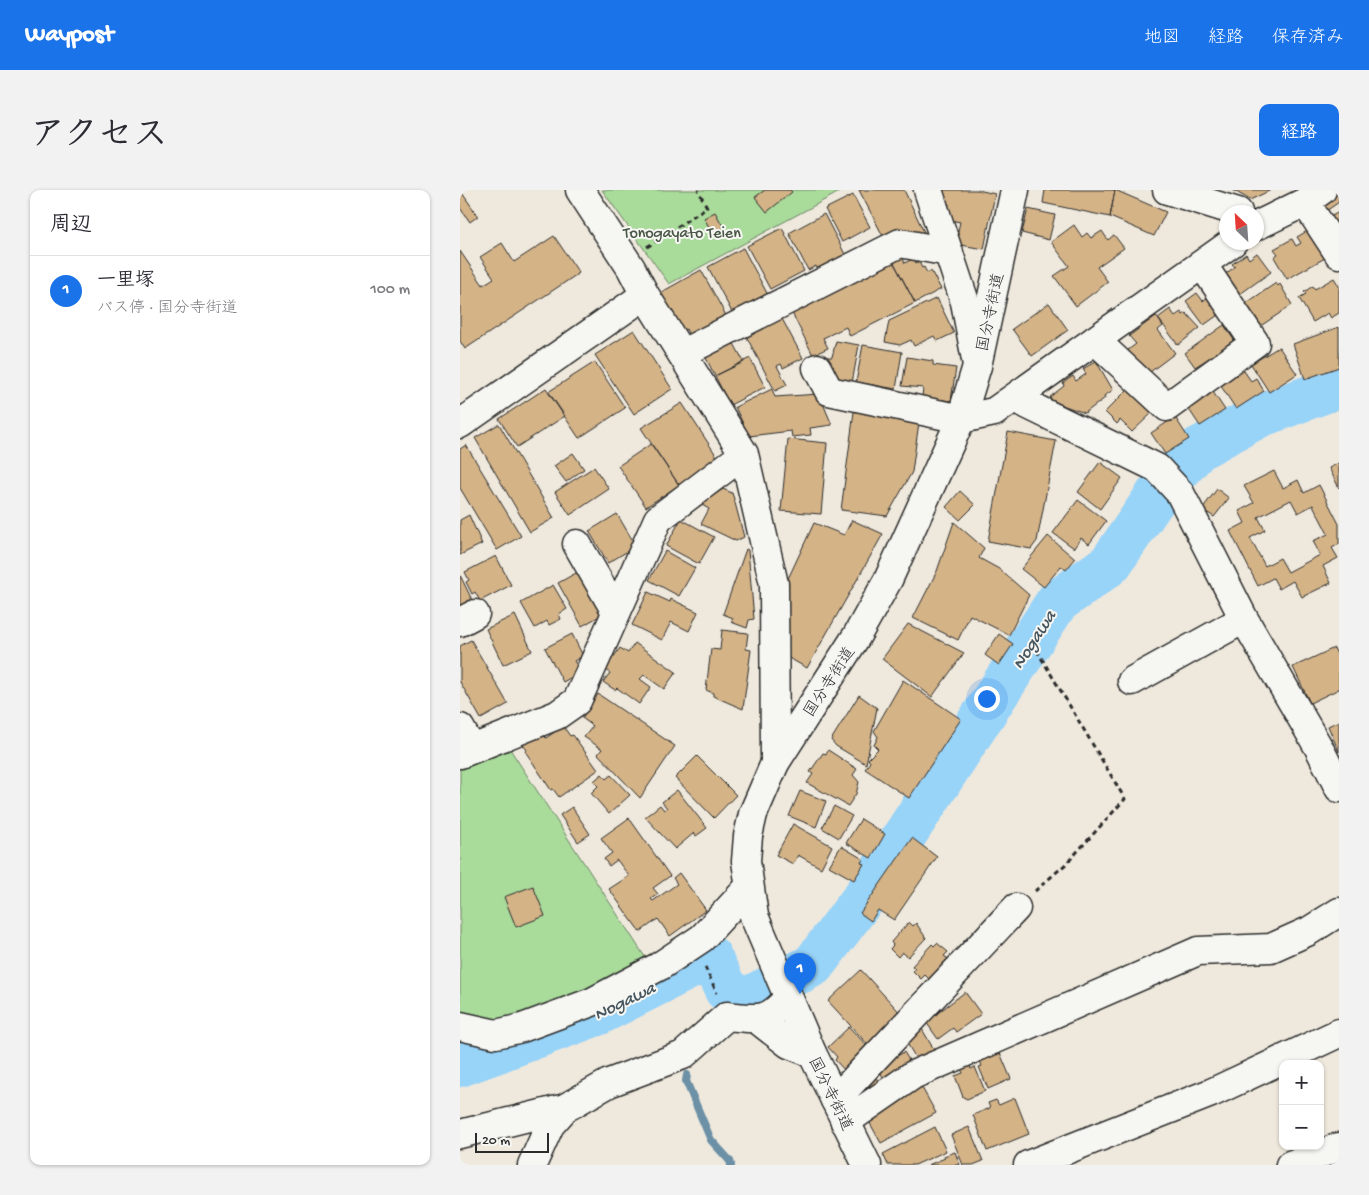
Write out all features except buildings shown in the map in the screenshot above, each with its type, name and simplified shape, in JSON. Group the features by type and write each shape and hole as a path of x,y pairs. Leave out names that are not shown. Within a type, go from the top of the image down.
{"street":[{"path":"580,190 631,268 645,296 744,454 774,584 775,763"},
{"path":"928,190 969,319 977,366"},
{"name":"国分寺街道","path":"867,1165 812,1053 754,916 748,888 746,861 748,836 753,814 775,763 856,636 888,580 961,419 977,366 1015,190"},
{"path":"1167,190 1219,209"},
{"path":"1264,216 1314,196 1339,254"},
{"path":"682,353 900,243 949,252"},
{"path":"816,368 828,391 961,419 994,412 1222,250"},
{"path":"1095,340 1167,407 1255,343 1202,264"},
{"path":"462,417 645,296"},
{"path":"1014,398 1157,468 1180,493 1244,619 1319,748 1339,788"},
{"path":"464,743 557,715 577,701 615,610 658,519 744,454"},
{"path":"577,544 615,610"},
{"path":"1132,681 1244,619"},
{"path":"460,1026 496,1034 522,1028 592,1002 660,966 702,938 748,888"},
{"path":"840,1111 1016,908"},
{"path":"840,1111 913,1075 1198,951 1271,948 1309,931 1339,912"},
{"path":"460,1134 565,1108 609,1083 683,1055 727,1016 758,1020 769,1016 788,999"},
{"path":"758,1020 789,1044 812,1053"},
{"path":"1028,1165 1211,1093 1339,1033"},
{"path":"533,1165 550,1125 565,1108"},
{"path":"1290,1165 1339,1147"}],"path":[{"path":"645,249 707,207 698,190"},
{"path":"1016,908 1067,863 1125,799 1036,649"}],"green space":[{"name":"Tonogayato Teien","path":"602,190 843,190 669,284"},
{"path":"506,743 647,960 606,983 543,1007 502,1019 479,1019 460,1014 460,762"}],"waterway":[{"name":"Nogawa","path":"800,972 813,965 863,899 1057,602 1110,564 1157,495 1198,449 1259,416 1339,386"},
{"name":"Nogawa","path":"460,1065 597,1014 710,957 726,990 745,1000 765,990"},
{"name":"Nogawa","path":"740,1004 745,1000"},
{"path":"687,1075 686,1081 711,1140 730,1161 731,1165"}],"place":[{"name":"一里塚","path":"800,994"}]}
